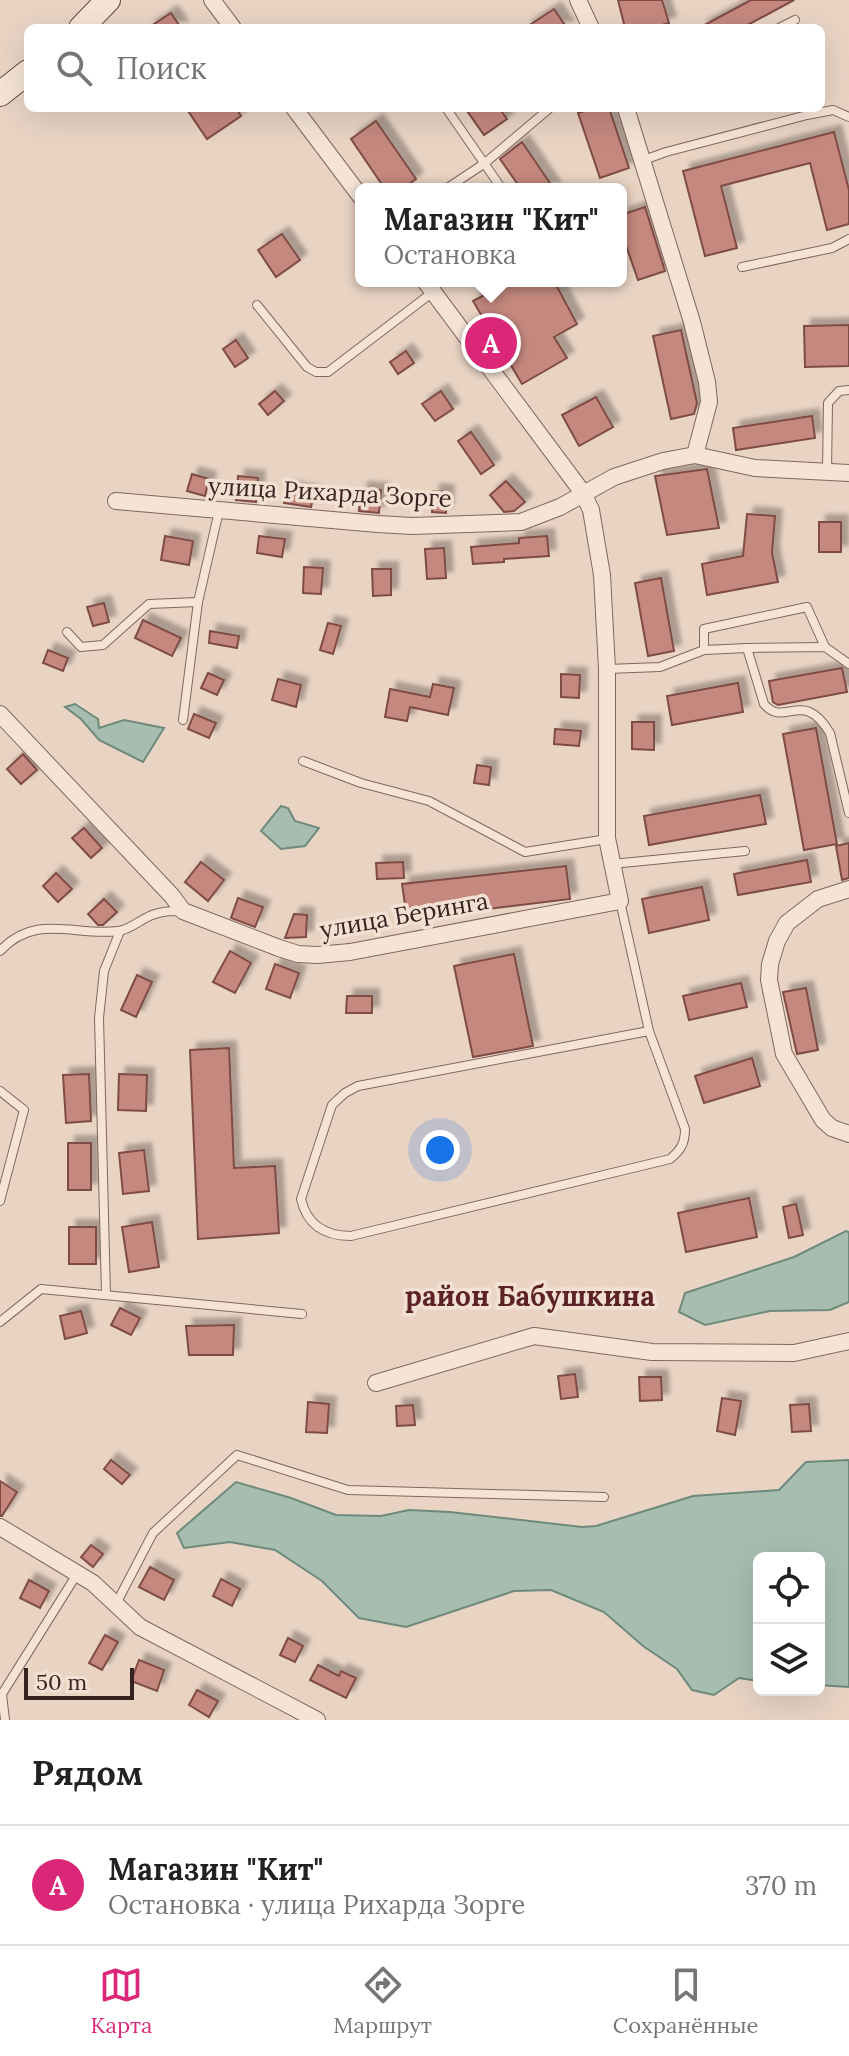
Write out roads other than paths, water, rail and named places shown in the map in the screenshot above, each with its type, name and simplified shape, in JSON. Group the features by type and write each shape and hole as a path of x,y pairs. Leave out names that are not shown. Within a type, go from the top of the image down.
{"main road":[{"path":"85,24 108,0"},
{"path":"0,94 24,75"}],"street":[{"path":"212,0 230,24"},
{"path":"578,0 589,24"},
{"path":"297,112 355,189"},
{"path":"627,112 692,322 707,382 709,402 695,455 755,468 849,473"},
{"path":"430,287 583,493 591,510 600,560 607,669 607,838 620,901"},
{"name":"улица Рихарда Зорге","path":"116,501 412,526 521,522 539,517 614,477 663,461 695,455"},
{"name":"улица Беринга","path":"0,714 183,911 298,954 350,952 620,901"},
{"path":"849,889 818,899 787,923 777,941 769,980 784,1054 823,1120 832,1128 849,1134"},
{"path":"376,1383 534,1336 652,1352 794,1353 849,1341"},
{"path":"0,1527 103,1591 140,1627 317,1720"}],"lane":[{"path":"787,24 795,20"},
{"path":"825,112 833,110 849,117"},
{"path":"449,112 498,183"},
{"path":"455,183 485,163 545,112"},
{"path":"644,160 823,112"},
{"path":"742,267 832,248 849,239"},
{"path":"257,305 307,367 316,372 328,372 428,287"},
{"path":"827,472 828,403 839,391 849,390"},
{"path":"183,720 198,602 219,511"},
{"path":"67,632 81,647 103,645 149,604 198,602"},
{"path":"704,650 704,629 807,607 825,647 849,664"},
{"path":"607,669 660,667 704,650 825,647"},
{"path":"747,648 768,710 780,713 801,709 814,713 830,733 849,813"},
{"path":"303,761 361,783 429,801 525,852 607,838"},
{"path":"611,865 745,851"},
{"path":"620,901 649,1031 685,1129 685,1142 670,1159 351,1236 322,1231 304,1211 301,1199 332,1105 358,1086 649,1031"},
{"path":"0,951 7,943 28,932 53,928 120,931 151,915 183,911"},
{"path":"106,1294 99,1018 104,971 120,931"},
{"path":"0,1091 24,1110 0,1201"},
{"path":"0,1322 41,1289 302,1314"},
{"path":"116,1604 153,1533 237,1455 348,1490 604,1497"},
{"path":"5,1720 2,1694 78,1574"}],"place":[{"name":"Магазин \"Кит\"","path":"491,343"}],"district":[{"name":"район Бабушкина","path":"530,1296"}]}
